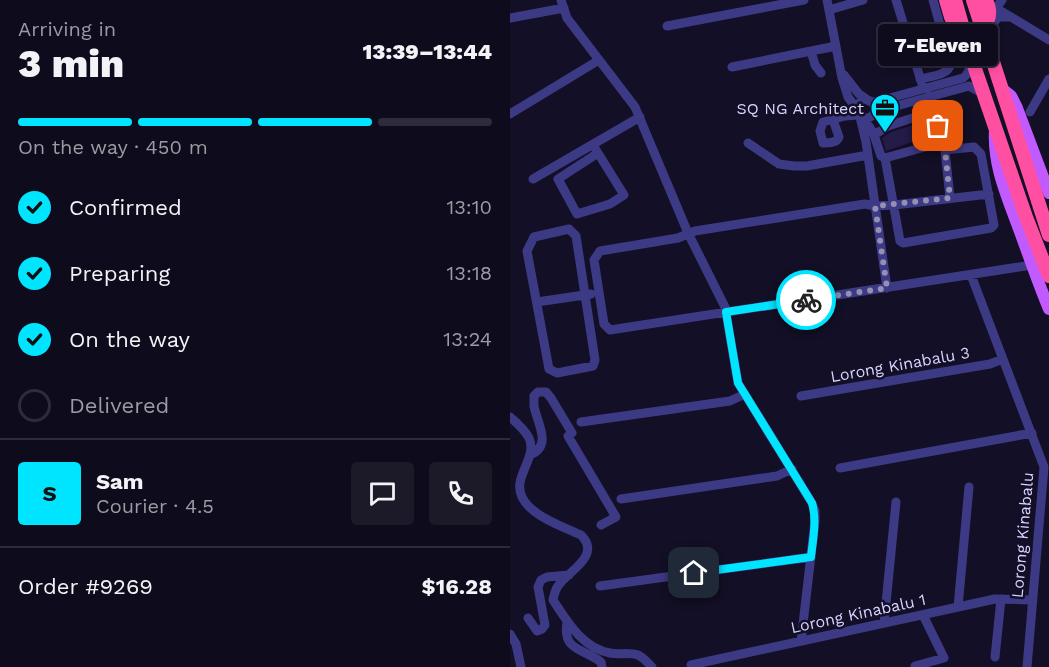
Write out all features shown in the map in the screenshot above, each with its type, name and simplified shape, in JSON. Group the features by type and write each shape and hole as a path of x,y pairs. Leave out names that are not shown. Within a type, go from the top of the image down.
{"highway":[{"path":"946,0 955,26 973,30 985,23 991,4"},
{"path":"955,0 972,60 1026,217 1049,276"},
{"path":"973,0 1049,235"}],"main road":[{"path":"1002,89 1011,96 1017,108 1049,194"},
{"path":"996,126 994,146 998,167 1049,309"}],"street":[{"path":"667,26 804,0"},
{"path":"863,0 828,5 848,97 858,114 866,142 887,288"},
{"path":"896,0 944,146 950,198"},
{"path":"872,123 882,110 924,88 950,69 951,64 933,0"},
{"path":"973,0 982,6 1002,0"},
{"path":"510,18 562,4 567,18 635,107 640,117 688,233 725,307 736,378 812,503 815,512 801,641"},
{"path":"991,4 1049,40"},
{"path":"990,49 992,24 998,18 1011,17"},
{"path":"732,67 836,46"},
{"path":"811,51 815,65 821,73"},
{"path":"510,114 599,60"},
{"path":"858,114 861,102 879,102 963,78 970,69 972,60"},
{"path":"841,71 859,94 870,101 875,108 866,142"},
{"path":"1030,112 1049,79"},
{"path":"924,88 969,86 984,94"},
{"path":"833,120 858,114 872,123 888,126 934,111"},
{"path":"595,149 624,195 610,204 577,214 558,180 595,149 640,117"},
{"path":"872,123 881,156 885,158 900,241 903,243 991,228 994,225 981,153 974,147 944,146 885,158"},
{"path":"748,142 779,164 794,166 868,155"},
{"path":"534,179 595,149"},
{"path":"989,194 894,205 865,204 695,231 678,238 600,251 594,260 604,324 610,330 1032,265"},
{"path":"568,229 576,236 595,360 592,366 557,373 549,369 537,302 527,251 534,237 568,229"},
{"name":"Lorong Kinabalu","path":"971,275 1044,467 1026,667"},
{"path":"537,302 599,293"},
{"name":"Lorong Kinabalu 3","path":"801,396 990,364 1003,359"},
{"path":"530,455 537,453 542,445 543,435 534,407 534,396 538,392 546,392 551,398 582,448"},
{"path":"582,422 730,402 745,394"},
{"path":"510,417 525,432 531,442 530,455 520,483 522,498 541,517 581,535 586,540 587,554 583,562 556,587 553,600 567,622 581,638 594,647 609,653 639,655 652,667"},
{"path":"572,433 568,436 616,517 601,525"},
{"path":"840,468 1032,433"},
{"path":"621,499 777,476 792,470"},
{"path":"958,607 969,488"},
{"path":"884,623 896,502"},
{"path":"600,586 811,557"},
{"path":"528,618 537,631 542,629 545,625 538,587 540,580 569,574"},
{"path":"995,657 1001,599"},
{"name":"Lorong Kinabalu 1","path":"691,665 958,607 1001,599 1032,600"},
{"path":"915,666 944,658 923,615"},
{"path":"567,622 566,639 582,652 601,662 602,667"},
{"path":"510,634 516,644 521,667"}],"building":[{"path":"929,120 933,135 886,151 882,138 891,132"}],"way so far":[{"path":"806,300 887,288 875,206 950,198 945,150 938,126"}],"place":[{"name":"7-Eleven","path":"938,126"},
{"name":"SQ NG Architect","path":"885,134"}],"route":[{"path":"694,573 811,557 815,521 812,503 738,383 726,312 806,300"}]}
